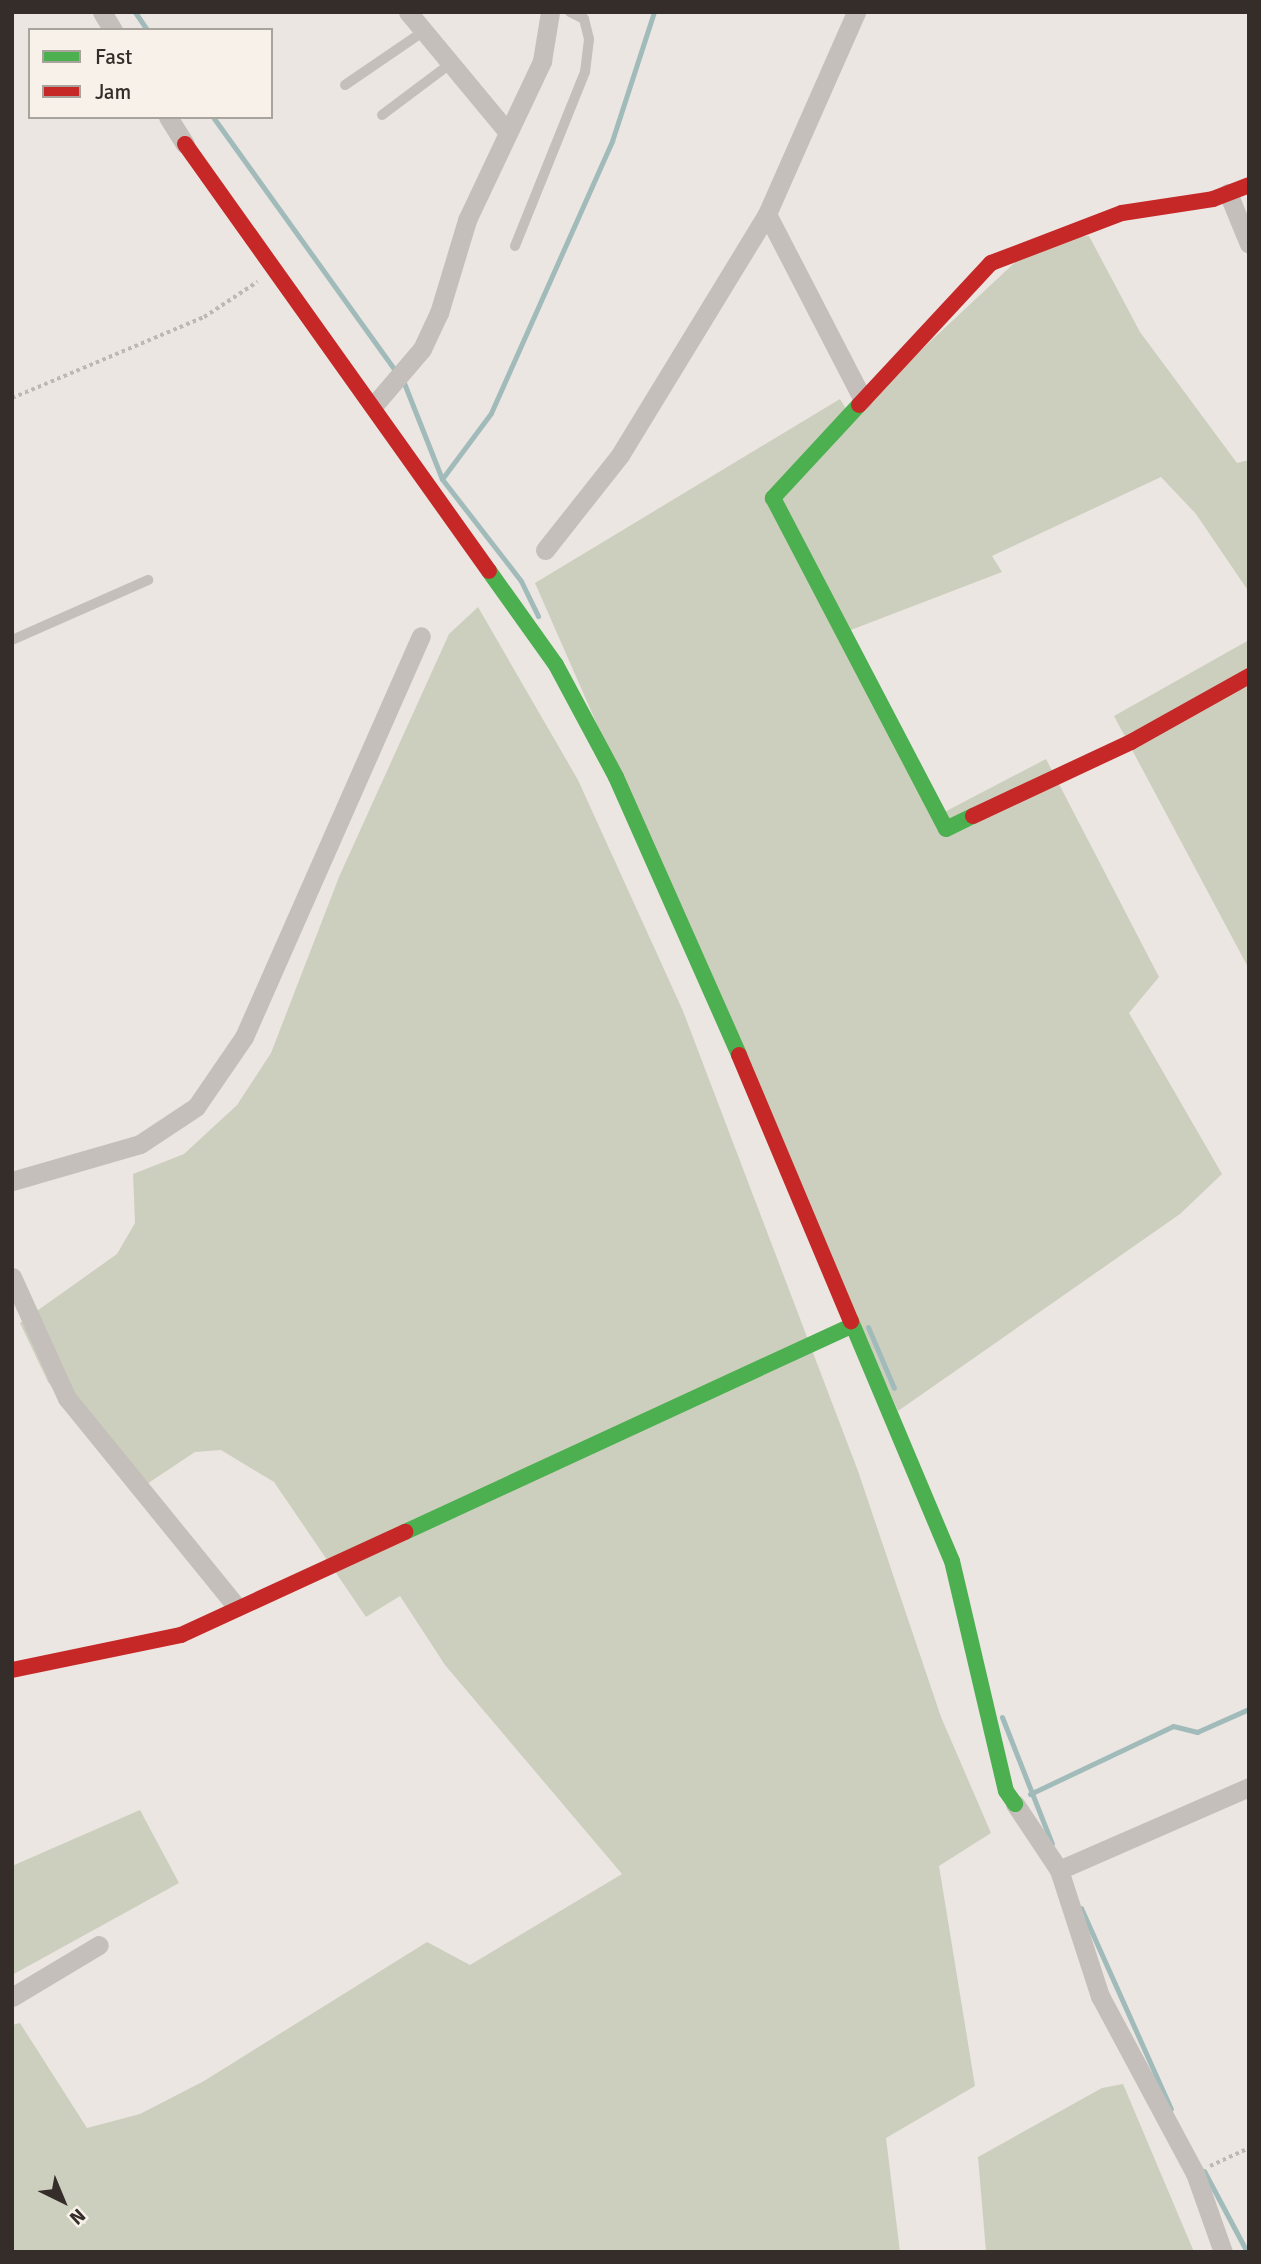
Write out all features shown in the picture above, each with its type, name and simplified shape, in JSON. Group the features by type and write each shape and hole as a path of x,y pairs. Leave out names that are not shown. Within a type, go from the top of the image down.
{"street":[{"path":"102,12 112,28"},
{"path":"375,404 422,349 506,130 542,61 550,12"},
{"path":"545,550 620,455 767,214 856,12"},
{"path":"417,19 450,64 506,130"},
{"path":"169,119 375,404 556,665 616,777 666,882 849,1328 952,1561 1006,1791 1059,1870 1100,1996 1195,2173 1223,2252"},
{"path":"1249,185 1228,193 1122,213 991,263 773,498 946,829 1119,748 1249,676"},
{"path":"1228,193 1249,244"},
{"path":"767,214 863,400"},
{"path":"12,1181 140,1144 196,1107 249,1026 421,636"},
{"path":"12,1277 67,1398 237,1607"},
{"path":"12,1670 181,1635 849,1328"},
{"path":"1059,1870 1249,1787"},
{"path":"12,1997 99,1945"}],"lane":[{"path":"515,246 585,72 589,39 584,19 570,12"},
{"path":"345,85 417,19"},
{"path":"382,115 450,64"},
{"path":"12,640 148,580"}],"path":[{"path":"12,397 204,317 277,270"},
{"path":"1195,2173 1249,2148"}],"green space":[{"path":"1089,236 1140,332 1237,463 1249,460 1249,592 1196,514 1161,477 992,556 1002,572 843,633 933,818 1046,759 1159,977 1129,1013 1222,1174 1180,1214 898,1411 535,583 840,399 854,422 904,366 1041,238"},
{"path":"478,607 578,780 683,1011 858,1471 941,1717 991,1833 939,1866 975,2086 886,2138 900,2252 12,2252 12,2025 20,2023 87,2128 140,2114 204,2081 427,1942 470,1965 622,1874 445,1665 400,1596 366,1617 274,1482 221,1450 195,1452 147,1484 129,1486 48,1382 20,1323 117,1254 135,1223 133,1174 184,1154 237,1105 271,1053 339,877 449,634"},
{"path":"1249,640 1249,969 1114,716"},
{"path":"140,1810 179,1883 12,1975 12,1866"},
{"path":"1123,2084 1194,2252 986,2252 978,2157 1102,2088"}],"waterway":[{"path":"135,12 146,28"},
{"path":"442,479 491,413 612,141 654,12"},
{"path":"214,119 404,383 442,479 521,581 538,616"},
{"path":"868,1327 894,1388"},
{"path":"1030,1794 1173,1726 1197,1732 1249,1709"},
{"path":"1002,1717 1052,1844"},
{"path":"1081,1908 1171,2109"},
{"path":"1204,2171 1247,2252"}],"traffic: fast":[{"path":"859,405 773,498 946,829 973,816"},
{"path":"489,571 556,665 616,777 739,1055"},
{"path":"851,1321 952,1561 1006,1791 1015,1804"},
{"path":"405,1532 849,1327"}],"traffic: jam":[{"path":"185,144 489,571"},
{"path":"859,405 991,263 1122,213 1213,199 1249,185"},
{"path":"973,816 1131,742 1249,676"},
{"path":"739,1055 851,1321"},
{"path":"12,1670 181,1635 405,1532"}]}
